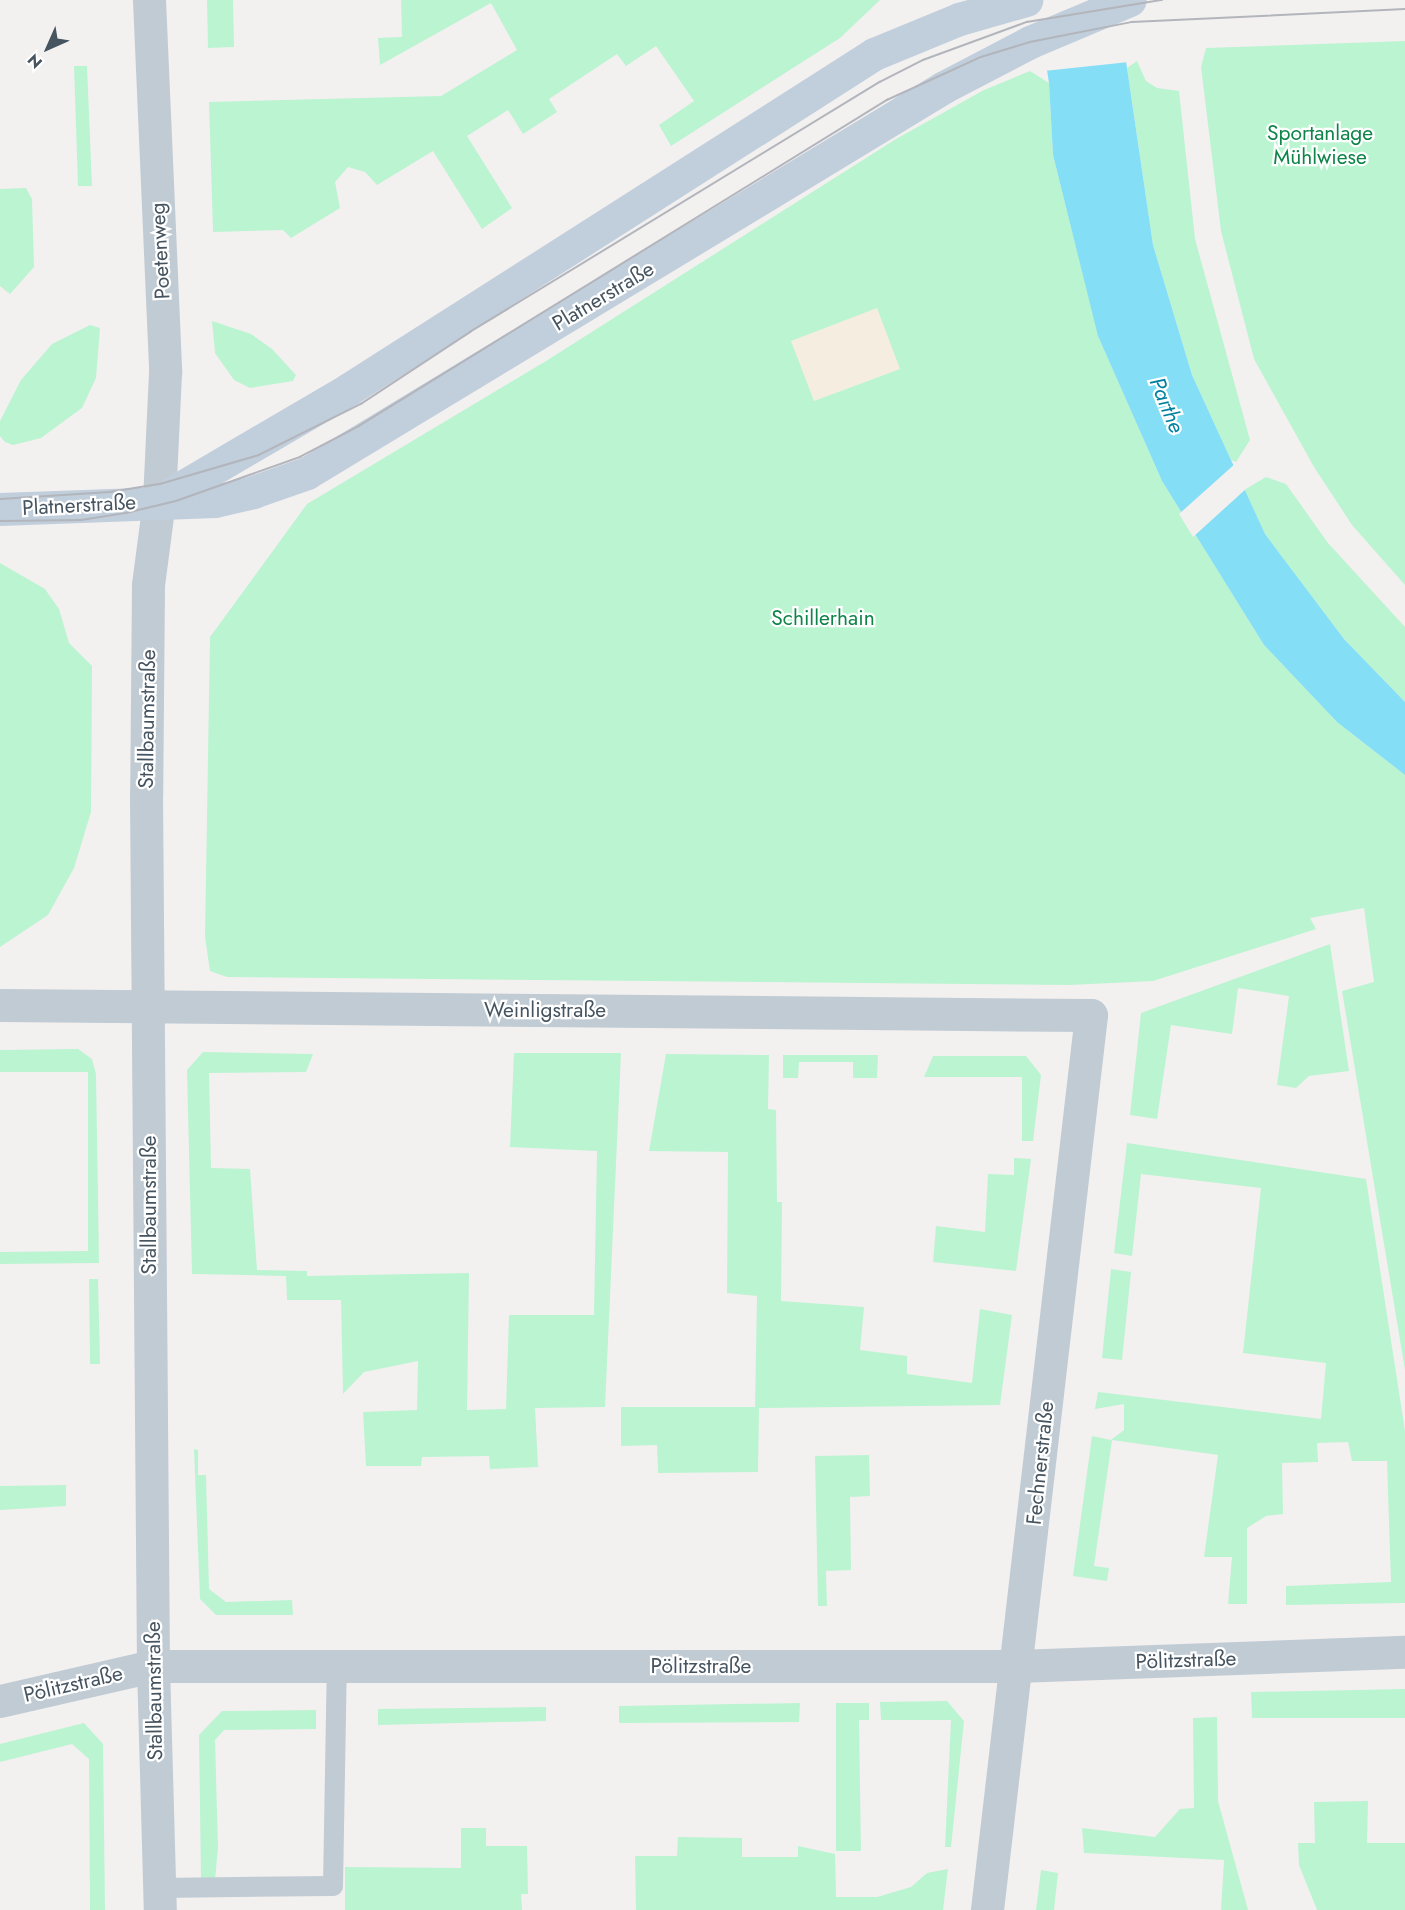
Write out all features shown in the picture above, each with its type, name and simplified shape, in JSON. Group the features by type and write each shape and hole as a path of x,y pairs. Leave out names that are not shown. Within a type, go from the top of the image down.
{"main road":[{"name":"Platnerstraße","path":"159,501 350,389 874,54 957,9 1025,0"},
{"name":"Platnerstraße","path":"0,509 159,501 215,501 253,492 307,473 944,87 1030,42 1130,0"}],"street":[{"name":"Poetenweg","path":"149,0 165,373 159,501"},
{"name":"Stallbaumstraße","path":"159,501 148,585 148,1007 153,1666 160,1899"},
{"name":"Weinligstraße","path":"0,1005 1090,1015"},
{"name":"Fechnerstraße","path":"987,1910 1017,1666 1090,1015"},
{"name":"Pölitzstraße","path":"0,1701 153,1666 1017,1666 1405,1652"}],"lane":[{"path":"160,1899 333,1886 337,1666"}],"green space":[{"path":"207,0 233,0 234,47 208,48"},
{"path":"401,0 880,0 840,38 671,146 659,125 694,101 656,46 626,66 617,54 549,99 557,112 523,134 508,110 467,136 512,208 482,229 433,151 377,185 365,172 348,167 335,182 340,208 291,238 283,230 213,232 209,102 441,96 517,50 491,3 380,65 378,38 402,37"},
{"name":"Sportanlage Mühlwiese","path":"1405,41 1405,585 1352,525 1314,467 1254,359 1221,231 1201,67 1206,48"},
{"path":"1137,61 1146,81 1157,88 1179,91 1195,239 1250,440 1236,462 1231,460 1192,375 1153,245 1127,68"},
{"path":"74,66 87,66 92,186 78,186"},
{"name":"Schillerhain","path":"1030,71 1049,83 1053,155 1099,338 1162,481 1264,645 1337,722 1405,775 1405,1370 1342,991 1374,982 1364,908 1310,918 1316,929 1153,981 1070,985 227,977 210,971 205,937 210,637 307,504 546,361 896,139 984,90"},
{"path":"26,188 32,199 34,267 10,294 0,286 0,189"},
{"path":"212,321 251,334 272,349 296,375 293,381 250,388 234,380 215,353"},
{"path":"90,325 100,328 96,378 82,408 41,438 13,445 5,442 0,436 0,421 21,380 52,344"},
{"path":"1266,477 1286,484 1328,543 1405,627 1405,702 1344,639 1265,534 1244,490"},
{"path":"0,563 45,589 59,609 69,643 92,666 91,812 74,868 48,915 0,947"},
{"path":"1330,944 1349,1071 1309,1076 1296,1088 1277,1085 1289,996 1238,988 1232,1034 1171,1025 1157,1119 1130,1115 1141,1013"},
{"path":"78,1049 92,1059 96,1074 99,1263 0,1264 0,1252 88,1251 88,1072 0,1072 0,1050"},
{"path":"203,1052 313,1054 306,1072 209,1073 211,1168 250,1169 257,1270 307,1271 307,1276 469,1273 467,1410 506,1409 509,1315 594,1315 597,1151 510,1147 514,1053 621,1053 605,1407 535,1408 538,1467 490,1469 489,1456 422,1457 421,1466 366,1466 363,1412 417,1410 418,1361 364,1372 343,1394 341,1300 287,1300 286,1276 192,1274 187,1070"},
{"path":"666,1054 769,1055 768,1109 776,1110 777,1202 782,1202 781,1301 864,1307 860,1350 907,1356 907,1374 972,1383 980,1309 1012,1315 1000,1405 759,1408 758,1472 658,1473 657,1445 621,1446 621,1407 755,1407 757,1296 727,1293 728,1152 649,1151"},
{"path":"783,1055 878,1055 877,1078 853,1078 853,1062 799,1062 798,1078 783,1078"},
{"path":"933,1056 1026,1056 1041,1075 1033,1141 1022,1141 1022,1077 924,1077"},
{"path":"1127,1143 1366,1179 1405,1431 1405,1603 1286,1605 1286,1586 1391,1582 1387,1461 1352,1461 1348,1442 1317,1443 1318,1462 1282,1463 1283,1514 1266,1516 1247,1528 1247,1604 1228,1604 1232,1557 1204,1557 1218,1455 1112,1440 1094,1566 1109,1568 1107,1581 1073,1576 1092,1436 1111,1440 1124,1430 1124,1404 1095,1409 1098,1392 1321,1419 1326,1363 1243,1353 1261,1188 1141,1174 1132,1256 1114,1253"},
{"path":"1014,1158 1031,1159 1016,1271 933,1262 936,1226 985,1232 988,1174 1014,1175"},
{"path":"1111,1269 1131,1272 1122,1360 1102,1358"},
{"path":"89,1279 98,1279 100,1364 90,1364"},
{"path":"194,1449 198,1450 198,1475 206,1475 209,1589 226,1602 292,1600 293,1615 216,1615 200,1599"},
{"path":"869,1455 870,1496 850,1497 851,1570 826,1571 827,1606 818,1606 815,1456"},
{"path":"66,1485 66,1506 0,1510 0,1486"},
{"path":"1405,1689 1405,1718 1252,1718 1251,1692"},
{"path":"947,1701 964,1721 951,1847 945,1847 951,1720 881,1720 880,1702"},
{"path":"800,1703 799,1722 619,1723 619,1706"},
{"path":"836,1703 869,1703 869,1720 859,1720 861,1851 836,1851"},
{"path":"546,1707 546,1721 378,1725 378,1709"},
{"path":"316,1710 316,1729 224,1730 215,1740 218,1847 215,1880 201,1880 199,1735 222,1711"},
{"path":"1217,1717 1218,1801 1248,1910 1221,1910 1224,1860 1084,1853 1082,1828 1155,1837 1180,1809 1194,1808 1193,1718"},
{"path":"84,1723 103,1744 105,1910 90,1910 89,1759 72,1744 0,1762 0,1744"},
{"path":"1368,1801 1367,1843 1405,1843 1405,1910 1317,1910 1299,1865 1298,1843 1315,1843 1314,1802"},
{"path":"461,1828 486,1828 486,1846 527,1846 528,1894 521,1894 522,1910 345,1910 345,1867 461,1868"},
{"path":"678,1837 742,1838 742,1857 798,1857 798,1846 835,1854 836,1897 877,1897 911,1887 927,1873 948,1869 943,1910 636,1910 635,1856 677,1856"},
{"path":"1041,1870 1058,1873 1054,1910 1036,1910"}],"sand":[{"path":"877,308 900,369 814,401 791,341"}],"water":[{"name":"Parthe","path":"1036,0 1117,0 1153,245 1192,375 1265,534 1344,639 1405,702 1405,775 1337,722 1264,645 1162,481 1098,336 1053,155 1049,83"}],"pier":[{"path":"1033,0 1120,0 1129,62 1044,71"},
{"path":"1236,463 1247,488 1193,537 1179,514"}],"tram line":[{"path":"0,499 110,492 160,484 259,455 361,404 470,332 880,82 923,60 1027,22 1162,0"},
{"path":"0,521 81,520 126,513 176,501 300,457 359,426 887,100 981,57 1030,42 1132,22 1405,9"}]}
